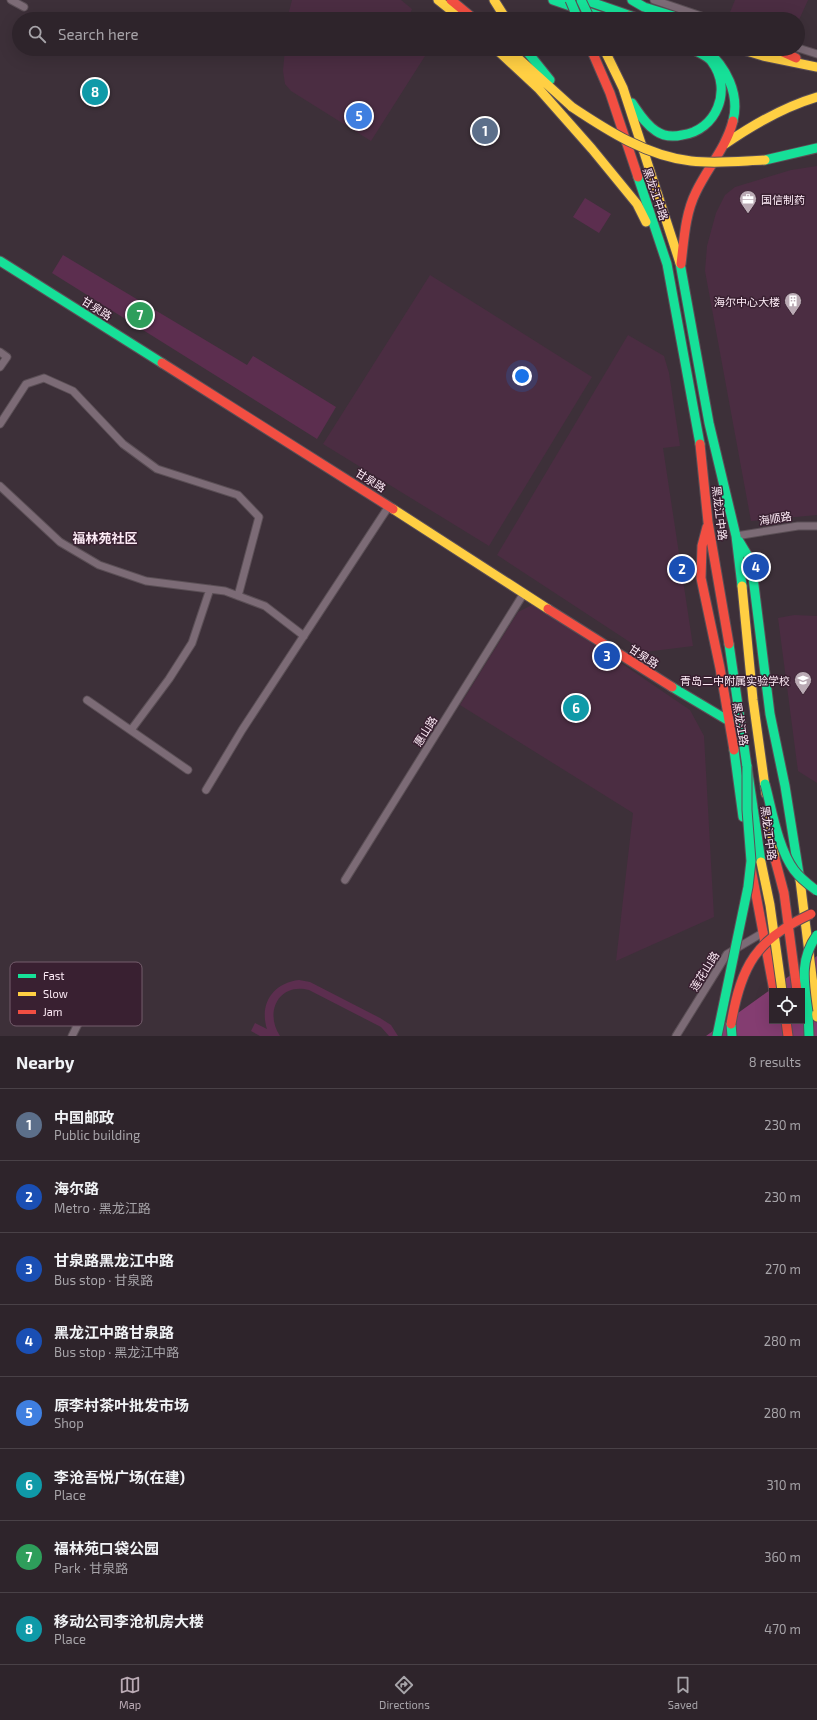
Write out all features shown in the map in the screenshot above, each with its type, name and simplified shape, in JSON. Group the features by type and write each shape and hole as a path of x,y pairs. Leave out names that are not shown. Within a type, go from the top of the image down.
{"main road":[{"path":"438,0 453,12"},
{"path":"451,0 466,12"},
{"path":"494,0 502,12"},
{"path":"553,0 588,12"},
{"path":"570,0 575,12"},
{"path":"581,0 587,12"},
{"path":"585,0 619,12"},
{"path":"632,0 644,7 660,12"},
{"path":"504,56 539,89 592,149 637,204 667,264"},
{"path":"516,56 572,107 600,126 652,151 682,160 713,162 765,160 817,148"},
{"path":"531,56 572,107"},
{"name":"黑龙江中路","path":"594,56 610,93 667,264 700,441 708,522 727,630 736,699 782,988"},
{"name":"黑龙江中路","path":"607,56 623,88 681,267 709,423 736,536 747,626 753,700 764,784 775,859 784,893 797,988"},
{"path":"623,88 643,120 655,130 670,136 686,135 702,129 713,117 721,99 717,72 712,61 704,56"},
{"path":"681,267 687,221 695,193 725,144 736,113 730,82 725,70 713,56"},
{"path":"763,56 817,67"},
{"path":"792,56 817,67"},
{"path":"725,144 777,111 817,97"},
{"name":"甘泉路","path":"0,261 389,506 654,677 729,721"},
{"name":"黑龙江路","path":"708,522 702,546 701,578 711,621 729,721 745,836 764,932"},
{"name":"黑龙江中路","path":"736,536 751,561 770,714 785,786 801,884 817,1016"},
{"path":"717,1036 748,887 751,861 747,810 747,766"},
{"path":"764,784 785,851 793,869 809,886 817,891"},
{"path":"732,1036 732,1018 738,986 751,958 777,931 795,920 817,913"},
{"path":"764,932 774,987"},
{"path":"810,1036 803,972 806,953 817,935"},
{"path":"777,1024 779,1036"},
{"path":"786,1024 788,1036"},
{"path":"801,1024 803,1036"}],"street":[{"path":"12,0 24,7"},
{"path":"654,0 689,12"},
{"path":"805,50 817,54"},
{"path":"799,56 817,67"},
{"path":"0,352 8,357 0,367"},
{"path":"0,424 26,384 44,378 73,391 123,444 157,469 238,495 259,517 238,596"},
{"path":"0,486 60,542 99,565 146,581 225,590 265,606 304,636"},
{"path":"206,790 242,730 389,506"},
{"name":"海顺路","path":"736,536 798,526 817,526"},
{"path":"131,730 169,679 192,643 210,589"},
{"name":"惠山路","path":"345,880 524,593"},
{"path":"87,700 188,770"},
{"path":"806,922 817,913"},
{"name":"莲花山路","path":"676,1036 727,954 764,932 806,922"},
{"path":"72,1036 77,1026"}],"shaded area":[{"path":"292,0 401,0 412,9 411,12 289,12"},
{"path":"735,0 808,0 803,12 730,12"},
{"path":"284,56 425,56 371,141 291,91 285,84 283,71"},
{"path":"817,166 817,515 751,521 705,271 707,246 716,213 725,195 735,187 791,170"},
{"path":"585,198 611,214 599,233 573,217"},
{"path":"63,255 247,365 253,356 336,407 317,439 52,273"},
{"path":"430,275 592,377 489,546 323,444"},
{"path":"628,335 664,356 669,373 680,446 663,448 693,646 645,652 497,555"},
{"path":"534,604 690,710 704,736 714,917 616,961 633,813 460,705 518,612"},
{"name":"青岛二中附属实验学校","path":"794,615 817,616 817,783 798,771 778,618"},
{"path":"817,956 817,1036 706,1036 769,991 769,1024 805,1024 805,988 773,988"},
{"path":"299,980 310,982 380,1018 391,1025 398,1036 389,1036 381,1027 309,990 298,989 290,990 282,995 277,1001 274,1009 274,1018 275,1027 280,1036 260,1036 251,1031 255,1023 267,1029 265,1011 270,996 275,990 282,985"}],"traffic: fast":[{"path":"553,0 588,12"},
{"path":"570,0 575,12"},
{"path":"581,0 587,12"},
{"path":"585,0 620,12"},
{"path":"632,0 644,7 660,12"},
{"path":"531,56 550,80"},
{"path":"632,103 642,118 649,125 656,131 665,135 682,135 694,132 704,126 712,118 718,108 721,96 721,85 718,73 712,62 706,56"},
{"path":"713,56 730,81 735,101 733,121"},
{"path":"765,160 817,148"},
{"path":"638,177 667,264 700,444"},
{"path":"0,261 162,363"},
{"path":"680,263 709,423 736,536 742,586"},
{"path":"739,541 751,561 770,714 785,786 800,880"},
{"path":"729,644 761,862"},
{"path":"672,687 729,721"},
{"path":"734,750 743,817"},
{"path":"717,1036 748,887 751,861 747,810 747,766"},
{"path":"765,784 776,828 788,861 799,876 817,891"},
{"path":"808,1012 804,981 805,963 811,944 817,935"},
{"path":"808,1012 809,1036"},
{"path":"731,1024 732,1036"}],"traffic: slow":[{"path":"438,0 453,12"},
{"path":"494,0 502,12"},
{"path":"504,56 539,89 592,149 637,204 646,222"},
{"path":"516,56 572,107"},
{"path":"607,56 623,88 680,263"},
{"path":"763,56 817,67"},
{"path":"725,144 769,117 792,106 817,97"},
{"path":"572,107 628,141 659,154 691,161 728,162 765,160"},
{"path":"393,509 548,609"},
{"path":"742,586 753,700 766,794"},
{"path":"769,814 775,859"},
{"path":"761,862 770,905 782,988"},
{"path":"800,880 817,1017"}],"traffic: jam":[{"path":"451,0 466,12"},
{"path":"594,56 610,93 638,177"},
{"path":"792,56 796,58"},
{"path":"681,264 689,209 692,200 726,140 733,121"},
{"path":"162,363 393,509"},
{"path":"700,444 708,522 729,644"},
{"path":"707,527 702,546 701,578 720,668 734,750"},
{"path":"548,609 672,687"},
{"path":"775,859 784,893 797,988"},
{"path":"751,868 773,988"},
{"path":"731,1024 740,986 746,970 754,957 764,944 777,934 811,914"},
{"path":"786,1024 788,1036"}],"place":[{"name":"移动公司李沧机房大楼","path":"95,92"},
{"name":"原李村茶叶批发市场","path":"359,116"},
{"name":"中国邮政","path":"485,131"},
{"name":"国信制药","path":"748,214"},
{"name":"福林苑口袋公园","path":"140,315"},
{"name":"海尔中心大楼","path":"793,316"},
{"name":"黑龙江中路甘泉路","path":"756,567"},
{"name":"海尔路","path":"682,569"},
{"name":"甘泉路黑龙江中路","path":"607,656"},
{"name":"青岛二中附属实验学校","path":"803,695"},
{"name":"李沧吾悦广场(在建)","path":"576,708"}],"district":[{"name":"福林苑社区","path":"105,538"}]}
